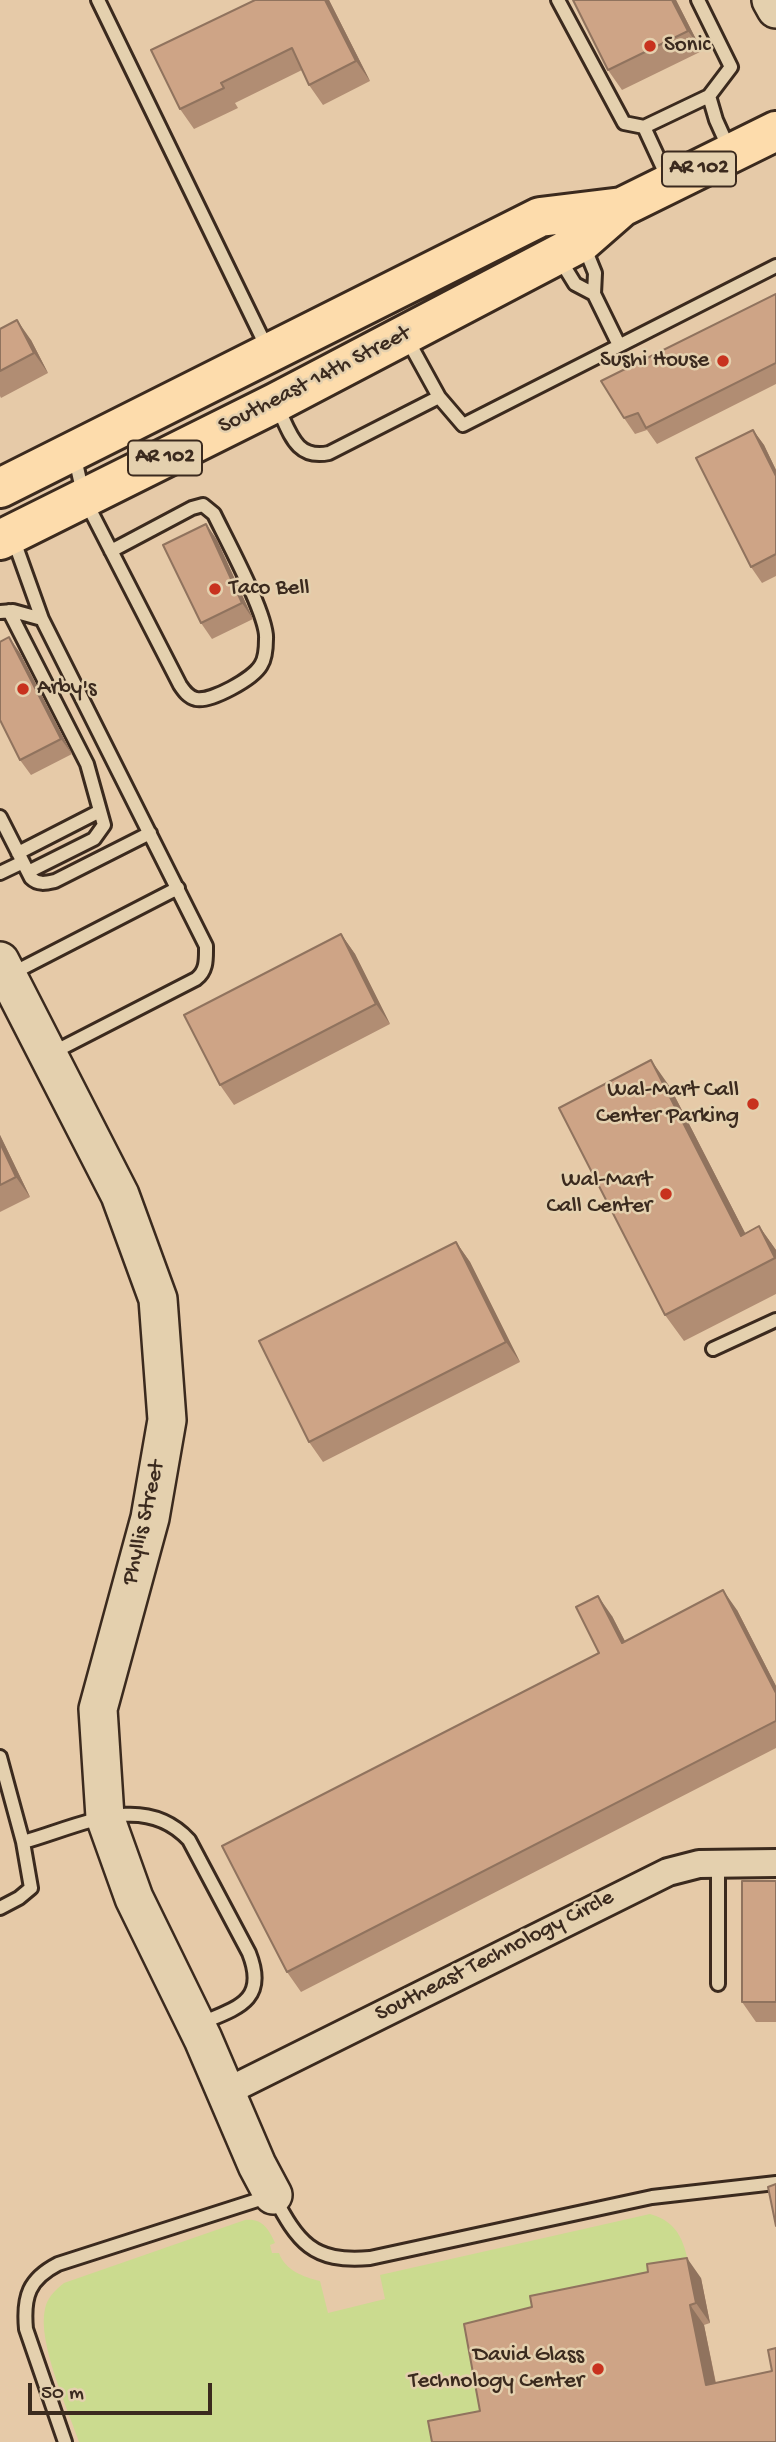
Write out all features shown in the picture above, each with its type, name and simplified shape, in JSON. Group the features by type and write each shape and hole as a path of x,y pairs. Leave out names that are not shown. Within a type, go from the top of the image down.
{"main road":[{"name":"Southeast 14th Street","path":"6,537 275,403 570,248 622,207 776,131"},
{"name":"Southeast 14th Street","path":"0,488 540,217 622,207"}],"street":[{"path":"771,0 776,9"},
{"name":"Phyllis Street","path":"10,986 120,1195 158,1299 167,1420 150,1518 98,1709 105,1817 134,1898 273,2195"},
{"name":"Southeast Technology Circle","path":"226,2092 650,1879 684,1867 718,1863 776,1863"}],"lane":[{"path":"98,0 269,353"},
{"path":"558,0 624,123 644,127 709,96 731,67 698,0"},
{"path":"709,96 716,120 732,153"},
{"path":"644,127 670,183"},
{"path":"570,248 575,284 594,294"},
{"path":"570,248 595,273 594,294 619,345"},
{"path":"404,334 439,397 463,425 776,266"},
{"path":"275,403 299,447 305,453 315,456 329,453 439,397"},
{"path":"74,451 84,498 111,551 186,693 195,699 210,698 251,677 262,664 267,636 255,600 214,514 203,505 192,508 111,551"},
{"path":"6,537 42,619 206,946 202,974 48,1055"},
{"path":"4,612 42,619"},
{"path":"0,873 23,862 94,839 104,825 87,764 4,612"},
{"path":"23,862 100,811"},
{"path":"0,817 35,882 55,881 150,833"},
{"path":"10,986 178,888"},
{"path":"713,1349 776,1320"},
{"path":"0,1757 23,1842 31,1888 0,1908"},
{"path":"23,1842 105,1817 146,1814 179,1829 189,1840 256,1971 256,1986 248,1998 233,2010 196,2026"},
{"path":"718,1863 718,1984"},
{"path":"65,2442 26,2329 24,2311 33,2282 41,2273 58,2264 273,2195 295,2234 307,2246 337,2258 350,2260 370,2258 652,2197 776,2183"}],"green space":[{"path":"650,2214 675,2229 686,2252 690,2271 489,2426 437,2442 79,2442 45,2339 45,2309 52,2295 64,2283 245,2220 256,2221 264,2226 275,2243 270,2245 272,2253 279,2253 290,2268 320,2281 328,2313 385,2299 380,2275"}],"building":[{"path":"255,0 325,0 356,61 309,85 292,48 221,83 224,88 180,109 151,50"},
{"name":"Sonic","path":"573,0 672,0 688,31 608,70"},
{"path":"776,294 776,363 646,428 638,413 624,418 601,381"},
{"path":"17,320 34,353 0,371 0,329"},
{"path":"753,430 776,476 776,554 751,567 696,458"},
{"name":"Taco Bell","path":"206,524 242,603 201,623 163,545"},
{"name":"Arby's","path":"9,637 61,739 20,760 0,720 0,642"},
{"path":"341,934 376,1004 220,1085 184,1015"},
{"name":"Wal-Mart Call Center","path":"651,1060 741,1236 759,1226 775,1258 665,1315 559,1108"},
{"path":"0,1143 16,1177 0,1185"},
{"path":"456,1242 506,1342 309,1442 259,1341"},
{"path":"723,1590 776,1693 776,1721 287,1972 222,1846 599,1653 576,1607 598,1596 622,1643"},
{"path":"742,1881 776,1881 776,2002 742,2002"},
{"path":"776,2184 776,2226 768,2187"},
{"name":"David Glass Technology Center","path":"687,2258 696,2303 690,2305 706,2385 772,2371 768,2350 776,2348 776,2442 432,2442 428,2421 480,2411 464,2324 532,2307 530,2296 648,2272 647,2264"}],"place":[{"name":"Sonic","path":"650,46"},
{"name":"Sushi House","path":"723,361"},
{"name":"Taco Bell","path":"215,589"},
{"name":"Arby's","path":"23,689"},
{"name":"Wal-Mart Call Center Parking","path":"753,1104"},
{"name":"Wal-Mart Call Center","path":"666,1194"},
{"name":"David Glass Technology Center","path":"598,2369"}]}
